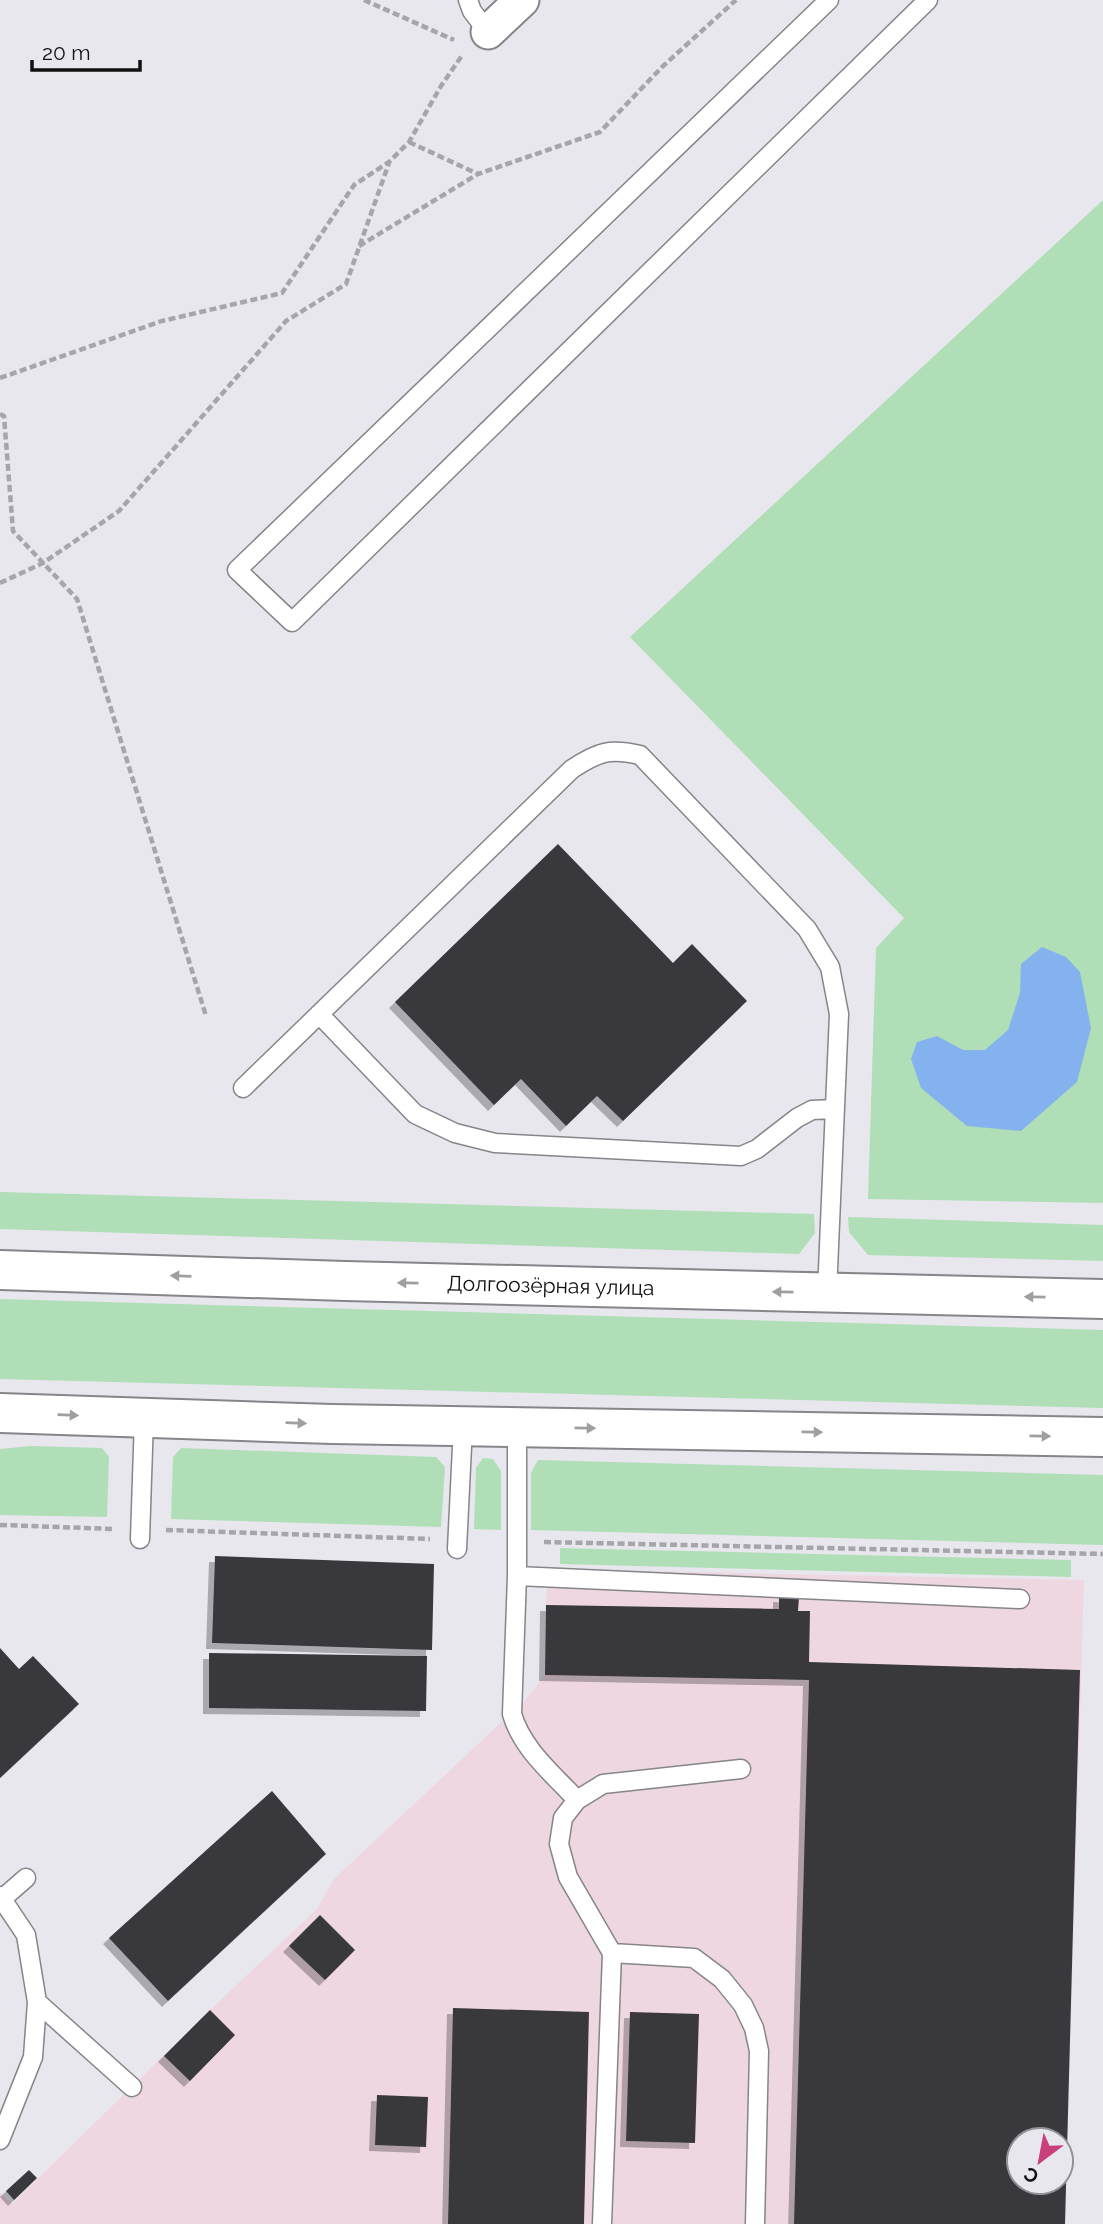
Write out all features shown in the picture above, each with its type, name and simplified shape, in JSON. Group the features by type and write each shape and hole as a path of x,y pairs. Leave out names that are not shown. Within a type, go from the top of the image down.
{"main road":[{"name":"Долгоозёрная улица","path":"0,1270 1103,1299"},
{"path":"0,1413 463,1426 1103,1437"}],"street":[{"path":"478,39 522,0"}],"lane":[{"path":"468,0 478,39"},
{"path":"829,0 237,570 292,622 928,0"},
{"path":"243,1088 572,769 594,754 622,751 640,755 807,929 830,967 839,1014 827,1293"},
{"path":"319,1014 415,1114 455,1133 495,1143 741,1156 758,1149 797,1118 812,1110 835,1109"},
{"path":"140,1534 144,1418"},
{"path":"458,1544 463,1426"},
{"path":"517,1427 517,1576 512,1714 516,1729 525,1743 577,1800"},
{"path":"517,1576 1020,1599"},
{"path":"602,2224 612,1953 568,1877 559,1843 563,1818 577,1800 603,1784 741,1769"},
{"path":"0,2140 3,2123 33,2057 37,2002 26,1935 2,1897 26,1878"},
{"path":"612,1953 694,1958 722,1979 743,2005 754,2028 759,2051 755,2224"},
{"path":"37,2002 132,2087"}],"path":[{"path":"0,378 162,321 282,293 354,186 389,162 410,142 441,86 478,39 364,0"},
{"path":"359,246 478,174 600,132 662,67 736,0"},
{"path":"410,142 478,174"},
{"path":"0,583 43,563 119,511 286,321 346,284 389,162"},
{"path":"0,414 4,416 13,531 77,599 206,1016"},
{"path":"0,1525 140,1534 458,1544"},
{"path":"517,1541 1103,1554"}],"shaded area":[{"path":"547,1569 1084,1580 1068,2126 1005,2126 1005,2196 1066,2196 1065,2224 0,2224 0,2192 12,2204 317,1909 334,1879 526,1699 545,1675"}],"green space":[{"path":"1103,200 1103,1203 868,1199 876,948 904,918 630,637"},
{"path":"0,1192 814,1214 815,1233 799,1254 0,1229"},
{"path":"848,1217 1103,1225 1103,1261 868,1255 849,1232"},
{"path":"0,1299 1103,1330 1103,1408 0,1379"},
{"path":"31,1446 102,1448 109,1457 107,1517 0,1515 0,1449"},
{"path":"181,1448 436,1457 445,1467 441,1527 171,1519 173,1457"},
{"path":"483,1458 493,1459 501,1471 501,1530 474,1529 476,1468"},
{"path":"538,1460 1103,1475 1103,1545 531,1530 531,1473"},
{"path":"560,1548 1071,1560 1071,1577 560,1564"}],"water":[{"path":"1042,947 1066,957 1080,972 1091,1028 1077,1082 1021,1131 967,1126 921,1088 911,1059 917,1042 937,1036 963,1050 985,1050 1008,1030 1020,993 1021,964"}],"building":[{"path":"558,844 673,963 692,944 747,1001 623,1121 597,1096 566,1126 521,1079 494,1105 395,1002"},
{"path":"215,1556 434,1564 432,1650 212,1643"},
{"path":"779,1596 799,1597 798,1611 810,1611 809,1662 1080,1670 1068,2126 1005,2126 1005,2196 1066,2196 1065,2224 794,2224 809,1680 545,1675 546,1605 779,1609"},
{"path":"0,1648 19,1669 33,1656 79,1704 0,1778"},
{"path":"209,1653 427,1656 426,1711 209,1708"},
{"path":"272,1791 326,1854 168,2001 109,1938"},
{"path":"320,1915 355,1950 325,1980 289,1946"},
{"path":"453,2008 589,2012 584,2224 448,2224"},
{"path":"210,2010 235,2035 190,2081 164,2056"},
{"path":"630,2012 699,2014 695,2143 626,2141"},
{"path":"377,2095 428,2097 426,2147 375,2145"},
{"path":"29,2170 37,2178 14,2200 6,2191"}]}
